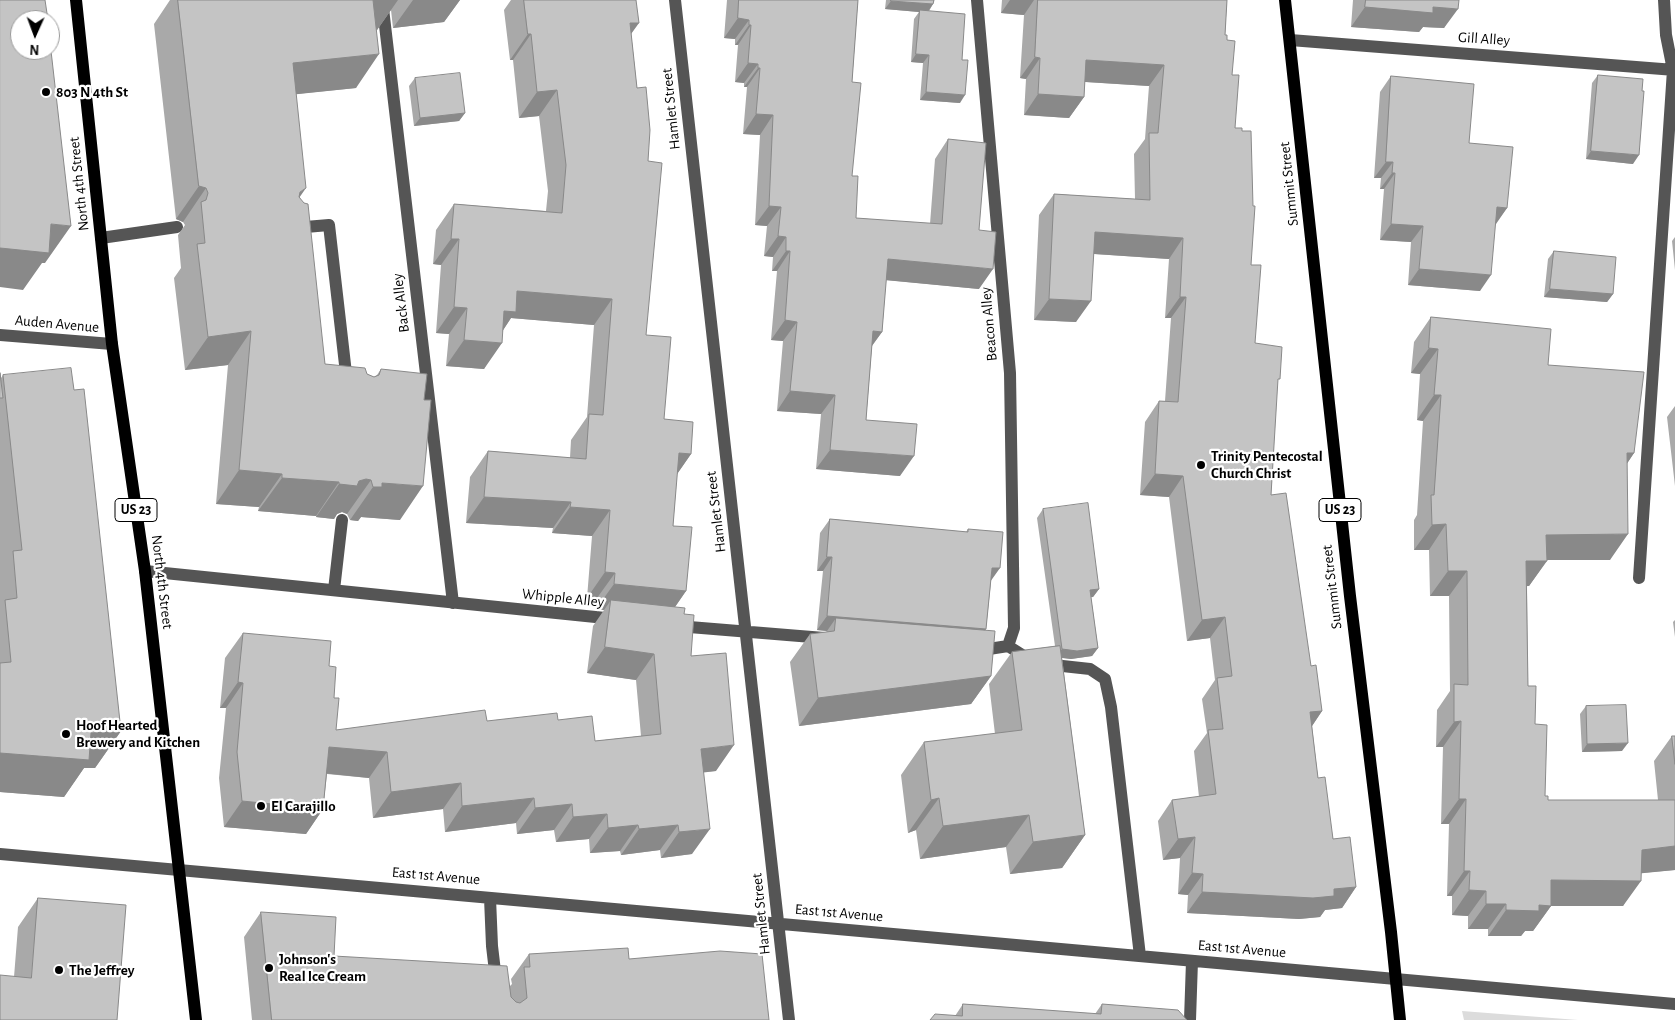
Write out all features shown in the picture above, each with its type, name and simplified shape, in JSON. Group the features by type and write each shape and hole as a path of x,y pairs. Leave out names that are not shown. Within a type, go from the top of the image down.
{"main road":[{"name":"North 4th Street","path":"76,0 112,344 145,571 196,1020"},
{"name":"Summit Street","path":"1285,0 1350,596 1400,1020"}],"street":[{"name":"Back Alley","path":"382,0 453,602"},
{"name":"Hamlet Street","path":"675,0 789,1020"},
{"name":"Beacon Alley","path":"977,0 1010,373 1014,628 1008,646"},
{"path":"1639,578 1674,70 1666,35 1664,0"},
{"name":"Gill Alley","path":"1290,40 1674,70"},
{"path":"284,229 329,224 349,392"},
{"path":"101,238 177,227"},
{"name":"Auden Avenue","path":"0,335 112,344"},
{"path":"334,590 342,520"},
{"name":"Whipple Alley","path":"145,571 627,620"},
{"path":"666,624 841,639"},
{"path":"959,649 978,651 1008,646 1035,663 1090,669 1105,679 1111,707 1140,956"},
{"name":"East 1st Avenue","path":"0,854 1675,1004"},
{"path":"490,898 492,946 498,992"},
{"path":"1190,1020 1192,961"}],"shaded area":[{"path":"1462,1011 1578,1020 1464,1020"}],"building":[{"path":"0,0 45,0 46,10 10,10 10,60 52,60 71,226 51,224 49,253 0,248"},
{"path":"178,0 373,0 379,54 293,63 306,188 300,192 299,197 304,203 308,204 325,364 365,368 367,374 374,377 379,375 381,369 427,374 424,400 431,400 423,486 382,483 382,487 373,487 371,480 366,479 359,481 357,486 339,484 339,482 282,478 282,474 239,470 251,331 208,337 197,244 205,243 201,202 206,200 208,193 206,188 199,186"},
{"path":"524,0 636,0 639,23 630,23 637,88 646,87 650,130 648,161 662,163 646,335 671,337 664,419 693,422 691,454 679,453 673,526 692,527 686,591 614,584 615,573 605,572 610,510 570,507 571,502 484,497 488,451 586,459 589,414 603,415 612,299 517,291 516,312 504,311 502,343 464,340 467,308 454,307 459,239 451,239 454,204 562,213 566,165 557,90 537,92 531,34 528,34"},
{"path":"739,0 858,0 852,82 861,83 852,176 858,176 856,218 942,224 948,139 986,143 979,230 996,232 993,269 888,259 882,332 873,331 866,420 917,424 914,456 830,450 835,395 790,391 797,322 785,320 790,251 786,251 786,237 778,236 781,207 769,206 773,115 756,114 760,68 758,68 758,64 748,63 751,25 749,25 749,20 738,18"},
{"path":"891,0 934,0 933,4"},
{"path":"1038,0 1227,0 1225,35 1227,35 1227,40 1235,41 1232,75 1239,75 1235,128 1242,128 1242,131 1251,131 1253,206 1255,206 1251,265 1261,265 1255,343 1282,347 1280,379 1278,379 1271,495 1286,493 1311,666 1316,665 1322,711 1310,712 1318,778 1325,777 1333,839 1350,837 1356,887 1334,889 1334,896 1313,898 1202,892 1203,874 1192,873 1195,837 1178,839 1172,800 1216,794 1208,730 1223,729 1217,678 1232,676 1225,617 1202,620 1183,476 1155,474 1159,401 1178,402 1186,297 1180,297 1183,238 1095,232 1091,301 1049,299 1054,194 1150,200 1149,133 1158,133 1164,65 1086,60 1084,97 1038,94 1040,58 1035,57"},
{"path":"1366,0 1459,0 1458,9 1433,7 1433,13 1365,7"},
{"path":"920,10 965,14 962,60 968,60 965,95 926,92 929,55 916,54"},
{"path":"460,73 465,113 420,118 415,78"},
{"path":"1598,75 1643,79 1642,91 1644,91 1639,155 1591,151"},
{"path":"1391,76 1474,84 1469,143 1513,147 1507,208 1497,207 1491,275 1419,269 1423,226 1391,224 1395,173 1392,173 1393,162 1386,162"},
{"path":"1554,251 1616,257 1613,294 1550,289"},
{"path":"1431,317 1551,329 1548,365 1644,372 1634,453 1627,453 1628,534 1546,535 1547,561 1526,561 1528,686 1536,686 1535,724 1547,725 1545,796 1548,796 1548,800 1675,800 1675,846 1642,850 1641,881 1551,880 1551,906 1539,905 1539,911 1506,910 1506,904 1486,904 1486,891 1469,890 1470,871 1464,871 1466,799 1459,799 1461,721 1454,722 1454,684 1468,685 1467,571 1448,571 1446,524 1432,525 1431,495 1434,495 1441,395 1434,395 1438,349 1429,348"},
{"path":"71,368 74,390 84,389 121,731 91,733 89,760 0,753 0,663 11,662 5,600 17,598 13,551 22,550 3,375"},
{"path":"0,373 3,398 0,398"},
{"path":"1088,503 1099,589 1090,590 1098,648 1077,651 1062,649 1043,509"},
{"path":"830,519 968,532 968,529 1003,532 1000,568 992,568 986,629 827,616 832,557 827,557"},
{"path":"611,600 685,608 684,614 694,615 691,656 726,653 734,745 701,749 710,829 679,832 678,825 639,829 638,825 608,828 607,814 573,817 572,804 535,808 534,798 462,806 461,783 391,792 387,752 329,747 323,809 242,801 237,752 243,683 238,682 243,633 331,641 329,666 336,667 334,698 339,698 336,730 485,710 487,721 557,713 558,720 592,716 595,741 661,734 654,654 605,647"},
{"path":"836,618 995,631 991,676 818,698 810,634 834,631"},
{"path":"1060,646 1085,835 1033,842 1029,815 943,826 939,798 931,800 924,742 1022,730 1012,652"},
{"path":"1626,705 1628,743 1587,744 1586,706"},
{"path":"1672,736 1675,736 1675,764"},
{"name":"The Jeffrey","path":"38,898 126,905 117,1020 0,1020 0,975 31,978"},
{"path":"261,912 336,917 334,956 507,966 511,997 520,1003 527,998 524,967 530,967 529,954 628,948 629,959 720,951 762,954 769,1020 272,1020"},
{"path":"963,1004 1101,1014 1102,1004 1178,1010 1187,1020 930,1020 935,1014 962,1016"}],"place":[{"name":"803 N 4th St","path":"46,92"},
{"name":"Trinity Pentecostal Church Christ","path":"1201,465"},
{"name":"Hoof Hearted Brewery and Kitchen","path":"66,734"},
{"name":"El Carajillo","path":"261,806"},
{"name":"Johnson's Real Ice Cream","path":"269,968"},
{"name":"The Jeffrey","path":"59,970"}]}
